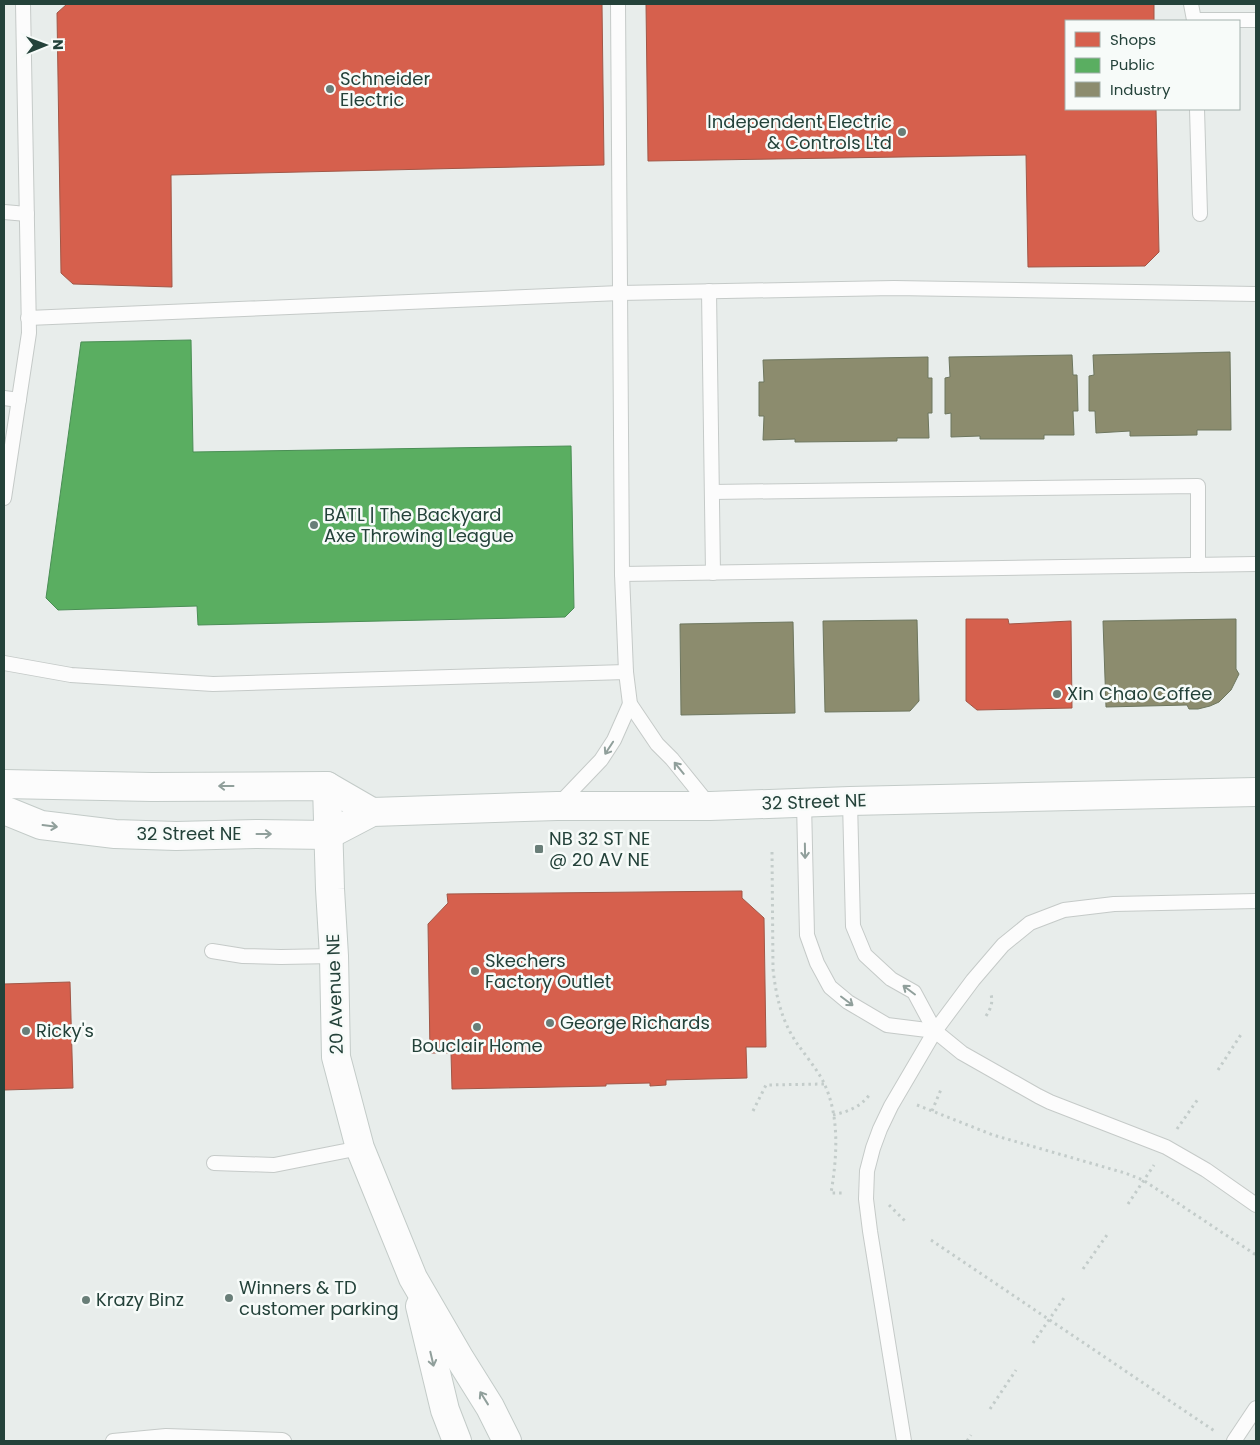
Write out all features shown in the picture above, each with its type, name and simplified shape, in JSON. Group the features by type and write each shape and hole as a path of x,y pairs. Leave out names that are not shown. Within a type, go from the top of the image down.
{"street":[{"path":"4,784 152,787 327,786 372,812"},
{"name":"20 Avenue NE","path":"327,786 336,1057 360,1148 413,1278 490,1407 507,1441"},
{"name":"32 Street NE","path":"4,810 41,825 115,834 176,836 328,835 372,812 557,806 710,806 1256,792"},
{"name":"20 Avenue NE","path":"413,1278 444,1410 458,1441"}],"lane":[{"path":"4,498 29,334 23,4"},
{"path":"618,4 622,574 626,672 630,704 657,744 672,759 710,806"},
{"path":"1191,4 1194,20"},
{"path":"1240,20 1256,20"},
{"path":"1197,110 1200,214"},
{"path":"4,212 27,214"},
{"path":"28,318 620,293 709,291 894,288 1256,294"},
{"path":"709,291 713,573"},
{"path":"4,398 19,400"},
{"path":"712,492 1198,486 1198,565"},
{"path":"622,574 1256,564"},
{"path":"4,663 71,675 213,684 626,672"},
{"path":"557,806 601,760 614,740 630,704"},
{"path":"850,801 853,926 865,956 891,979 914,992 935,1030 962,1053 1038,1096 1166,1147 1206,1170 1256,1205"},
{"path":"804,803 807,935 817,963 830,987 848,1002 887,1025 935,1030"},
{"path":"904,1441 870,1231 866,1198 867,1171 873,1148 891,1106 935,1030 973,980 1003,945 1030,923 1064,910 1114,904 1256,901"},
{"path":"212,951 243,956 334,956"},
{"path":"214,1163 274,1164 360,1148"},
{"path":"1234,1441 1256,1408"},
{"path":"113,1441 166,1436 284,1441"}],"path":[{"path":"772,852 773,969 775,989 786,1026 824,1084 833,1115 836,1155 832,1193 847,1193"},
{"path":"986,1016 993,1001 991,994"},
{"path":"1218,1070 1242,1034"},
{"path":"753,1111 766,1085 824,1084"},
{"path":"932,1111 942,1087"},
{"path":"833,1115 856,1107 871,1093"},
{"path":"1177,1130 1198,1099"},
{"path":"917,1105 993,1135 1125,1173 1143,1180 1256,1255"},
{"path":"1128,1204 1154,1164"},
{"path":"889,1205 906,1222"},
{"path":"1083,1269 1108,1232"},
{"path":"931,1240 1216,1432"},
{"path":"1033,1343 1066,1295"},
{"path":"990,1409 1016,1370"},
{"path":"967,1441 971,1435"}],"building: Shops":[{"name":"Schneider Electric","path":"67,4 602,4 604,165 171,175 172,287 73,284 61,273 57,13"},
{"name":"Independent Electric & Controls Ltd","path":"646,4 1154,4 1154,20 1065,20 1065,110 1156,110 1159,252 1145,266 1028,267 1026,155 648,161"},
{"path":"966,619 1008,619 1009,624 1071,621 1072,708 977,710 966,701"},
{"path":"742,891 742,898 764,918 766,1047 746,1047 747,1078 666,1080 666,1085 650,1086 650,1083 606,1084 606,1086 452,1089 451,1053 430,1053 428,924 448,903 447,894"},
{"path":"70,982 73,1088 4,1090 4,984"}],"building: Public":[{"name":"BATL | The Backyard Axe Throwing League","path":"191,340 193,452 571,446 574,608 565,617 198,625 197,606 58,610 46,598 81,342"}],"building: Industry":[{"path":"1230,352 1231,430 1197,430 1197,435 1130,436 1130,431 1096,433 1095,411 1089,411 1089,376 1094,375 1093,355"},
{"path":"1072,355 1073,375 1077,375 1078,411 1073,411 1074,435 1044,435 1044,439 980,439 980,436 951,437 951,413 945,414 945,378 950,377 949,357"},
{"path":"928,357 928,378 932,378 932,413 928,413 929,438 897,438 897,441 795,442 795,439 763,440 764,416 759,416 759,382 764,382 763,360"},
{"path":"1236,619 1236,669 1239,674 1231,690 1219,702 1198,709 1189,709 1187,705 1106,707 1103,621"},
{"path":"917,620 919,701 910,711 825,712 823,621"},
{"path":"793,622 795,713 681,715 680,624"}],"place":[{"name":"Schneider Electric","path":"330,89"},
{"name":"Independent Electric & Controls Ltd","path":"902,132"},
{"name":"BATL | The Backyard Axe Throwing League","path":"314,525"},
{"name":"Xin Chao Coffee","path":"1057,694"},
{"name":"NB 32 ST NE @ 20 AV NE","path":"539,849"},
{"name":"Skechers Factory Outlet","path":"475,971"},
{"name":"George Richards","path":"550,1023"},
{"name":"Bouclair Home","path":"477,1027"},
{"name":"Ricky's","path":"26,1031"},
{"name":"Winners & TD customer parking","path":"229,1298"},
{"name":"Krazy Binz","path":"86,1300"}]}
